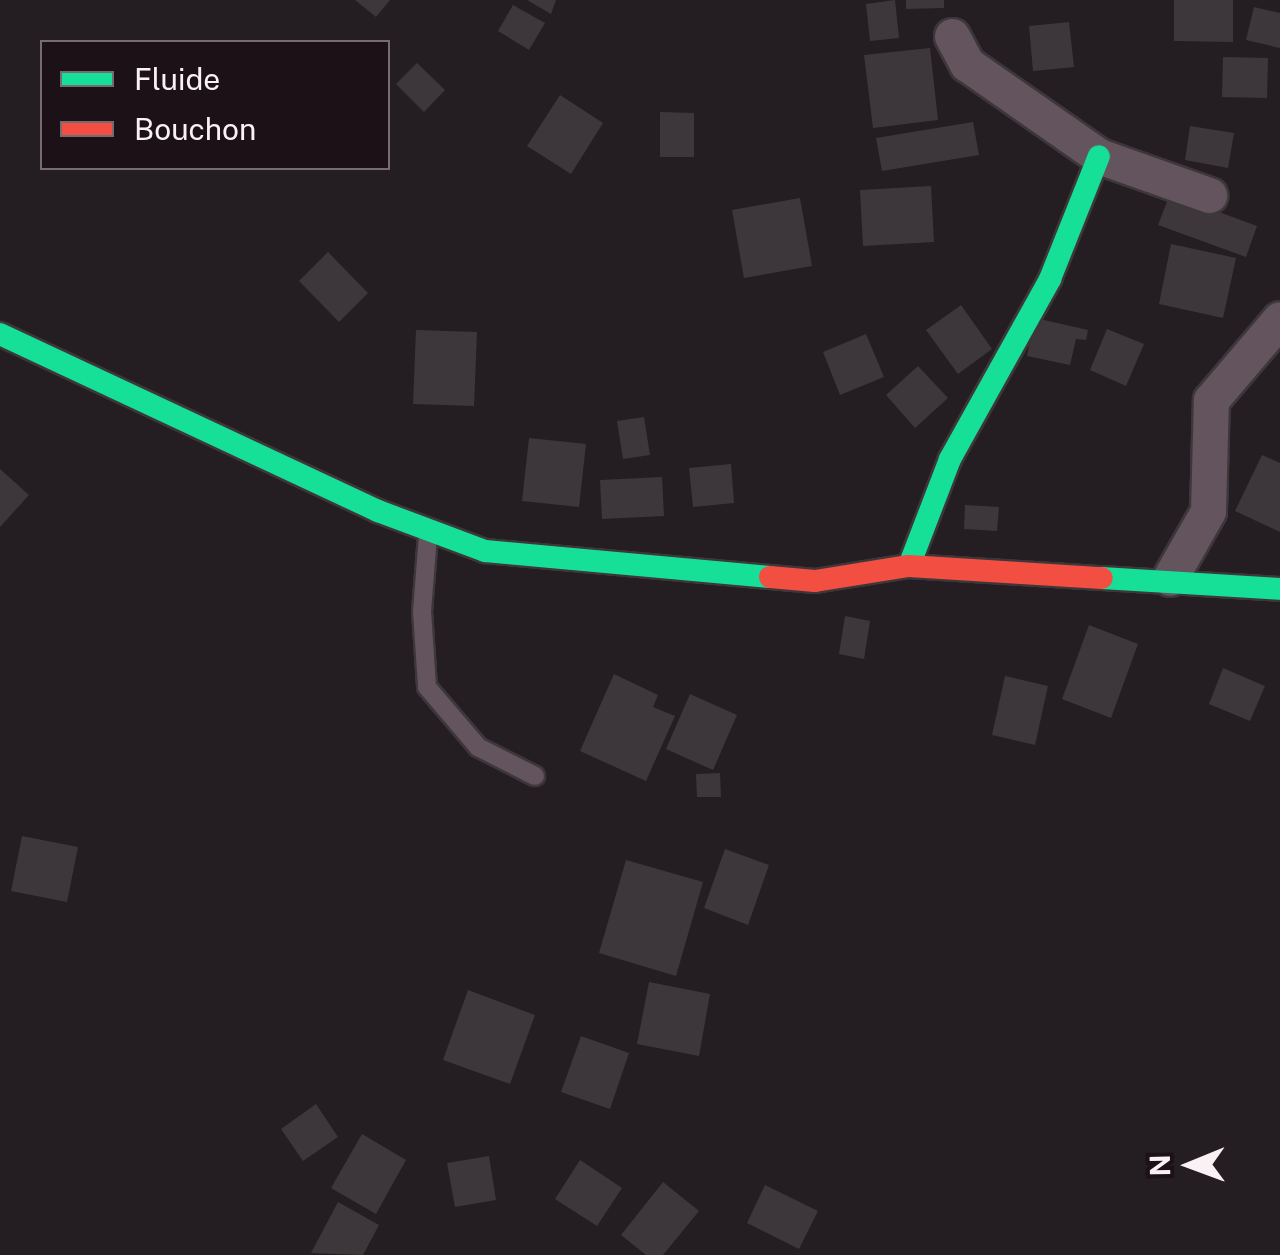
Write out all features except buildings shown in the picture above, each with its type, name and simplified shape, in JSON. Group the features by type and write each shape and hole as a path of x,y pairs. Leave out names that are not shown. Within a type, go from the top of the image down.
{"street":[{"path":"952,36 967,64 1098,156 1209,195"},
{"path":"909,566 950,459 1050,280 1098,156"},
{"path":"1170,578 1208,511 1211,400 1280,319"},
{"path":"0,334 428,530 485,551 816,581 909,566 1170,578 1280,589"}],"lane":[{"path":"428,530 422,611 427,687 478,747 535,776"}],"traffic: fast":[{"path":"909,566 950,459 1050,279 1099,156"},
{"path":"0,334 378,511 485,551 770,577"},
{"path":"1102,578 1280,589"}],"traffic: jam":[{"path":"770,577 815,581 909,566 1102,578"}]}
